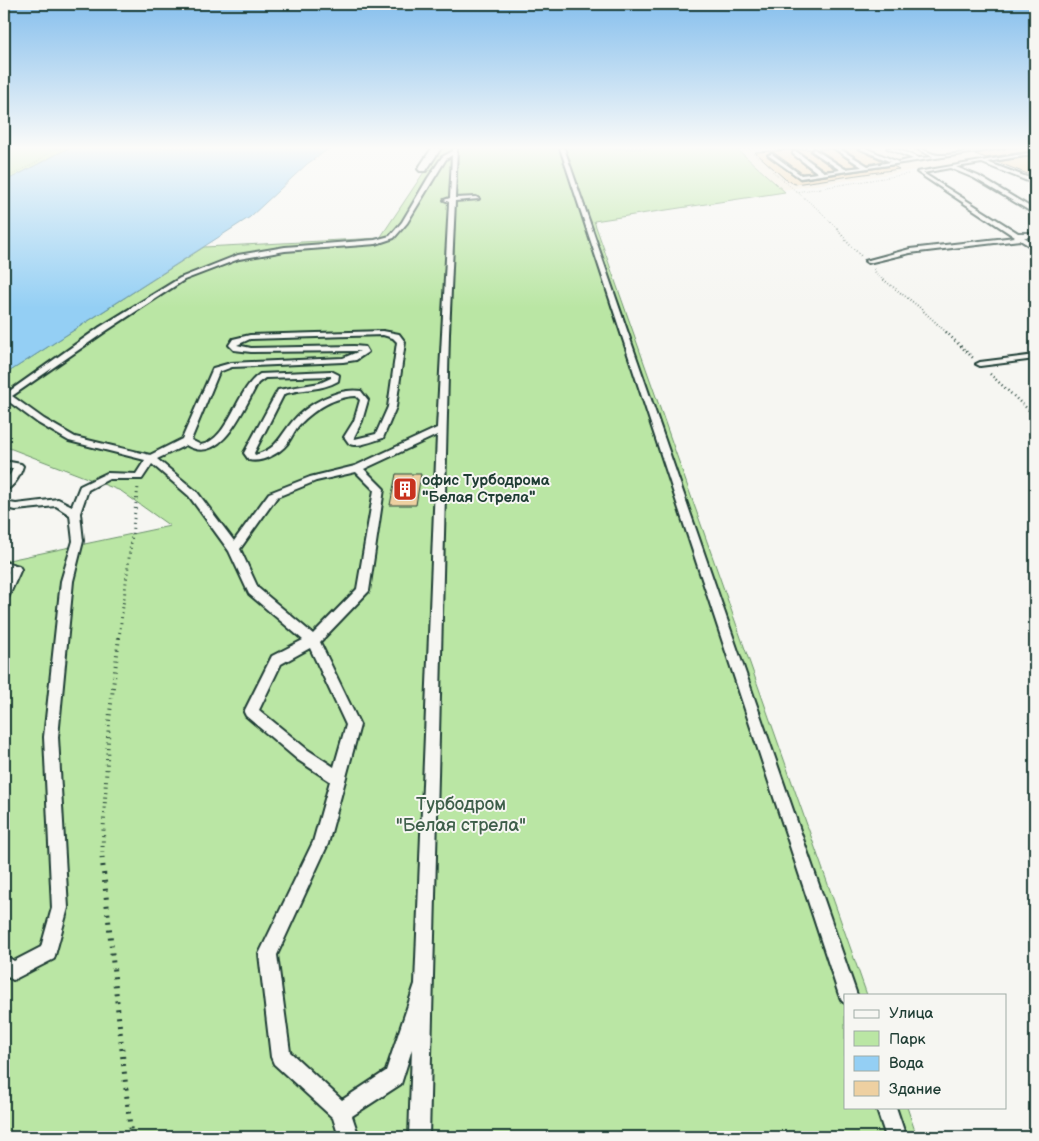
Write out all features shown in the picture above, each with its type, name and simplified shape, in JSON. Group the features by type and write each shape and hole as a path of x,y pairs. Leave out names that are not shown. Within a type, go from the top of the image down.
{"lane":[{"path":"348,1137 341,1112 281,1057 268,954 320,844 353,725 313,641 252,591 234,549 193,494 151,458 72,439 41,421 7,396 103,329 182,279 238,257 285,249 376,242 392,237 404,223 417,201"},
{"path":"419,1137 442,429 452,203 463,201"},
{"path":"580,201 848,994"},
{"path":"964,201 1035,247"},
{"path":"1017,201 1035,212"},
{"path":"868,261 910,251 1035,234"},
{"path":"4,964 13,971 48,953 60,908 51,737 67,581 78,541 75,513 84,488 107,476 139,477 151,458 186,441 216,370 231,364 343,360 353,358 364,352 362,349 354,348 250,350 237,348 233,345 236,340 250,337 383,333 396,336 401,342 392,407 380,436 365,441 353,442 349,437 358,421 364,400 358,393 349,392 333,397 295,424 282,445 260,457 252,458 249,453 281,392 292,388 318,387 329,384 335,379 335,376 331,373 312,373 263,376 254,381 220,438 207,447 194,447 186,441"},
{"path":"980,364 1035,357"},
{"path":"234,549 273,495 313,479 358,468 442,429"},
{"path":"4,467 10,465 18,466 16,474 4,488"},
{"path":"339,778 303,755 252,712 276,660 313,641 363,592 379,489 358,468"},
{"path":"4,505 16,507 58,502 75,513"},
{"path":"4,566 15,570 4,595"},
{"path":"341,1112 394,1077 424,984"},
{"path":"886,1108 896,1137"}],"path":[{"path":"807,201 820,211 868,261 876,274 918,306 1035,416"},
{"path":"131,1137 101,850 109,721 139,477"}],"green space":[{"name":"Турбодром \"Белая стрела\"","path":"405,201 724,201 594,221 867,994 844,994 844,1108 907,1108 917,1137 4,1137 4,561 170,526 121,491 4,446 4,375 204,247 380,238"}],"water":[{"path":"4,201 267,201 250,217 4,375"}],"building":[{"name":"офис Турбодрома \"Белая Стрела\"","path":"396,474 421,474 416,505 390,505"}],"place":[{"name":"офис Турбодрома \"Белая Стрела\"","path":"405,489"}]}
